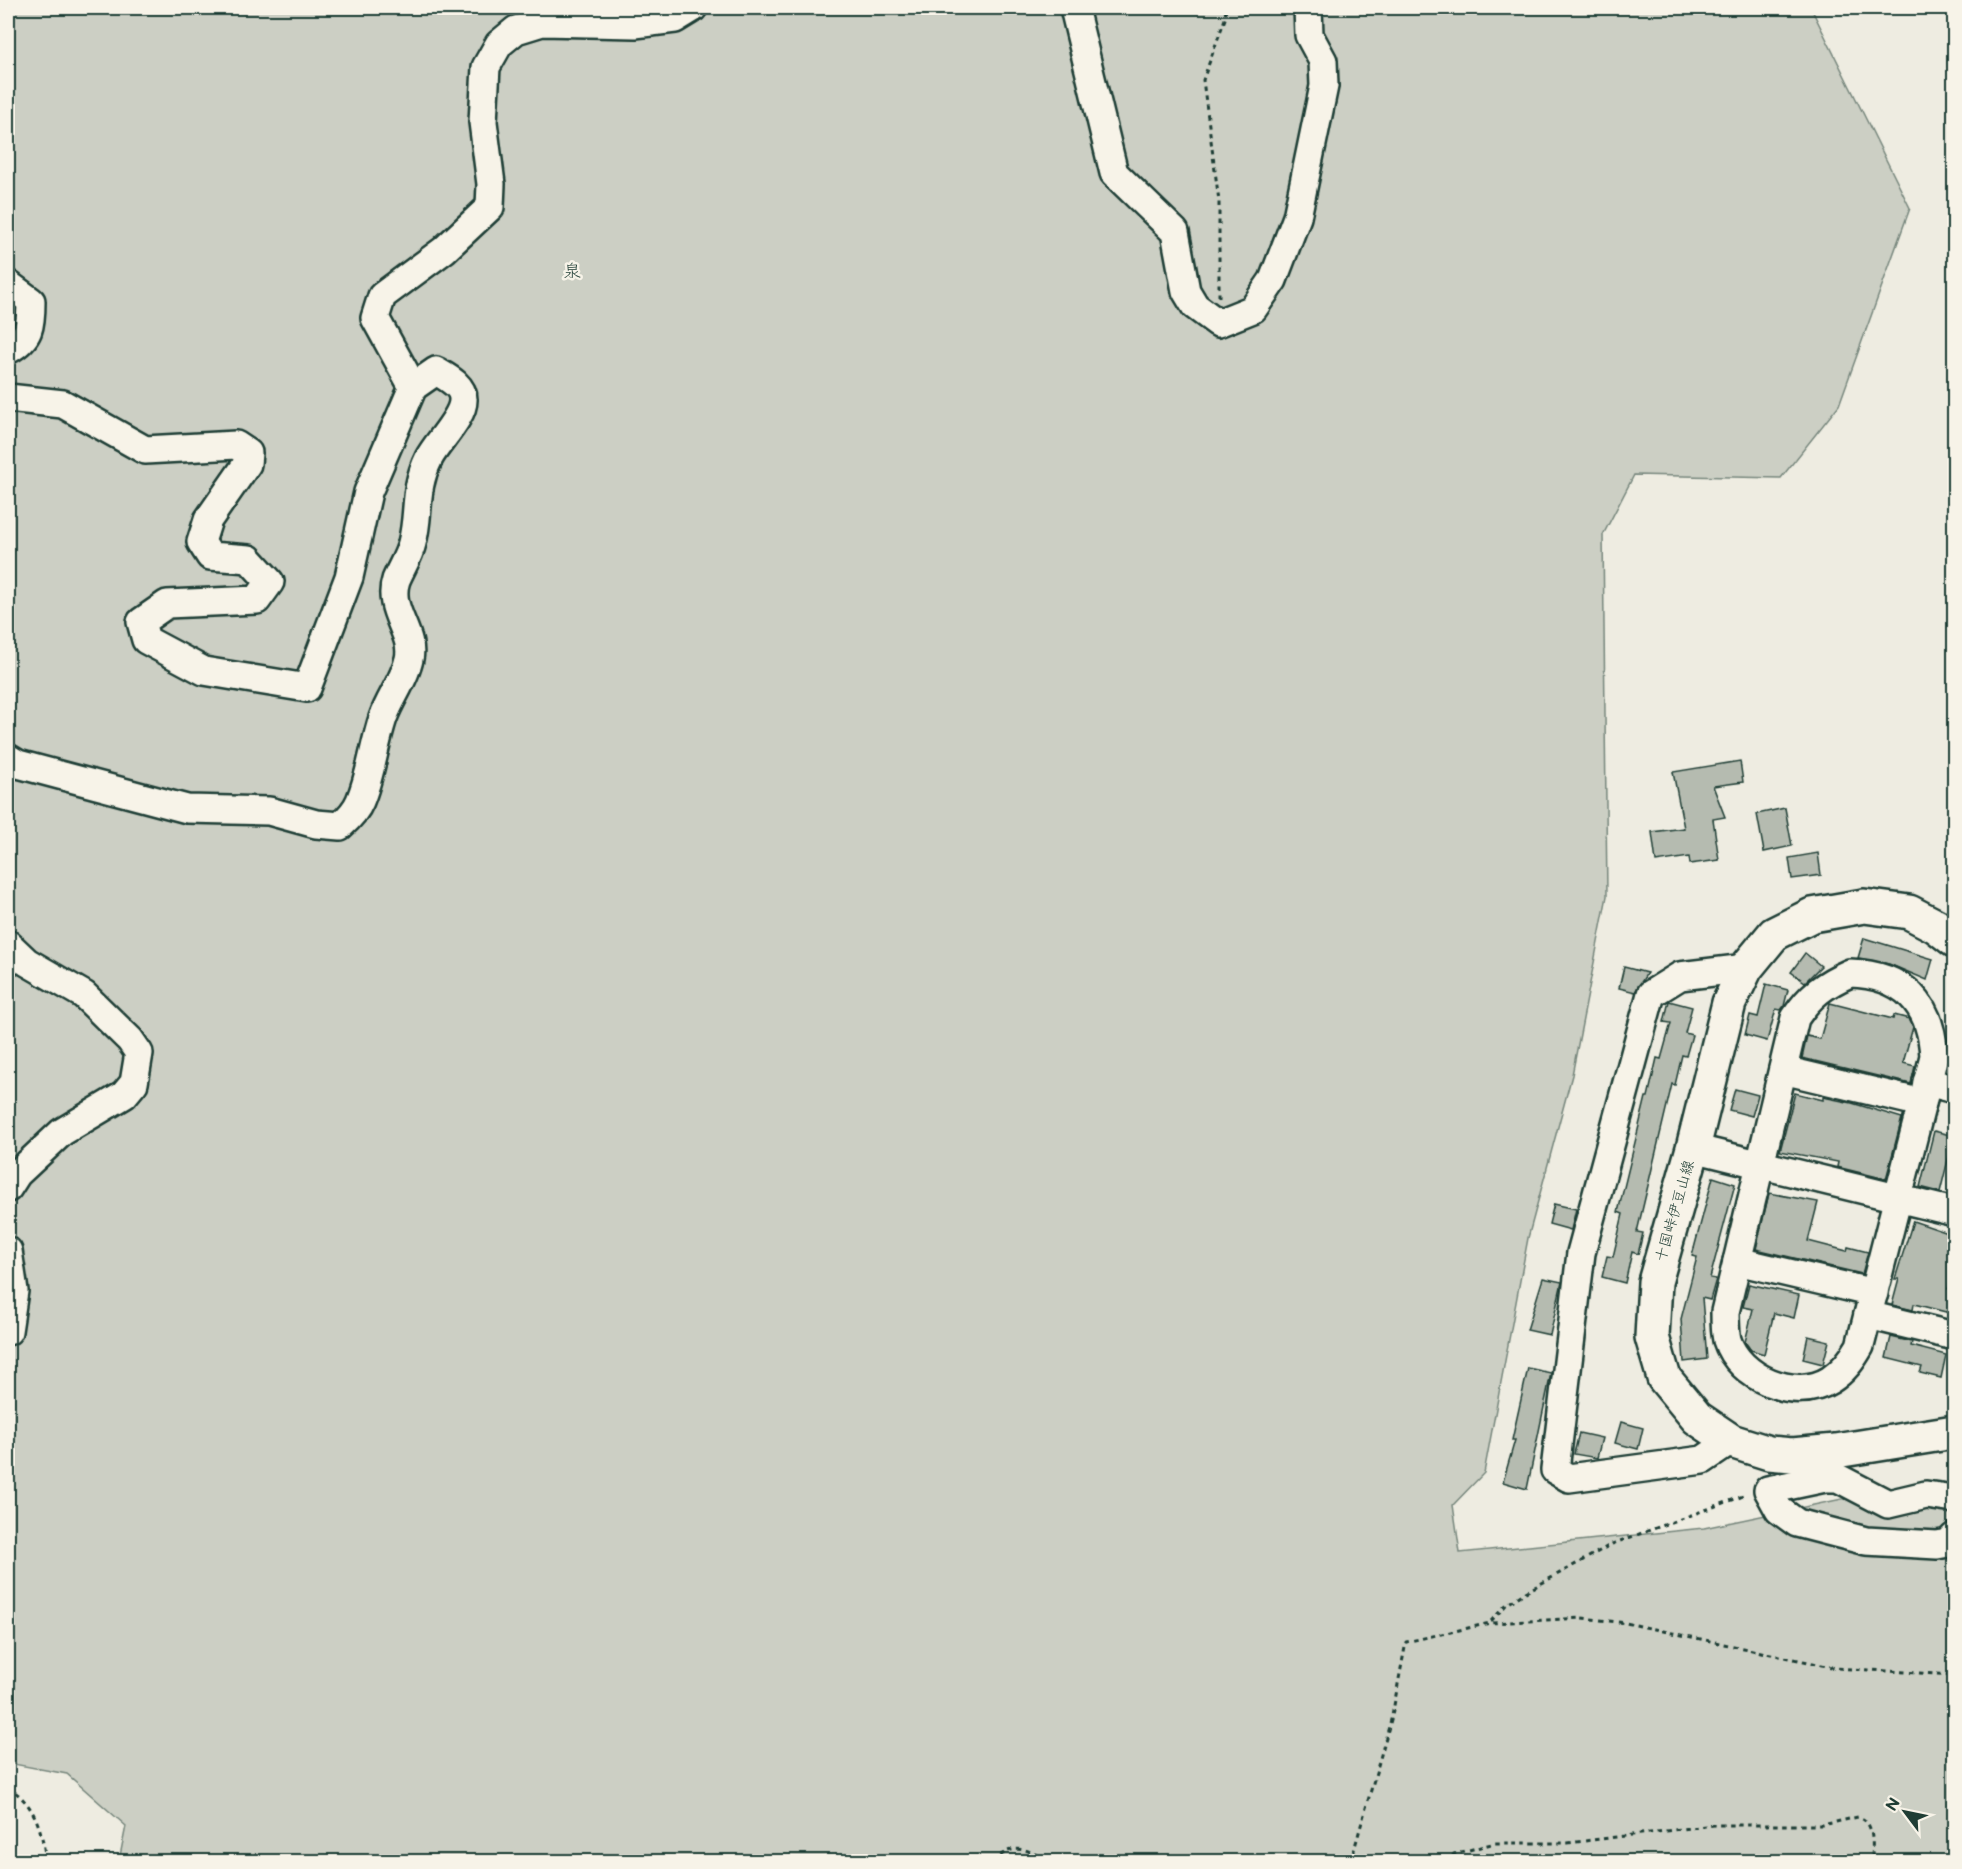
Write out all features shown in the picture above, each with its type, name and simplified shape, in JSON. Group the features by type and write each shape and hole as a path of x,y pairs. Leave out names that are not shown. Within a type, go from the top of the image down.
{"main road":[{"name":"十国峠伊豆山線","path":"1954,940 1936,926 1909,912 1864,906 1812,915 1774,934 1746,968 1729,1003 1693,1148 1655,1282 1652,1337 1664,1378 1696,1418 1731,1441 1769,1453 1791,1455 1837,1465 1954,1432"}],"street":[{"path":"413,387 375,318 382,296 444,250 490,207 491,184 483,122 486,67 499,44 516,30 542,22 635,24 675,20 693,8"},
{"path":"1074,8 1114,172 1175,232 1186,291 1195,306 1218,323 1252,309 1273,280 1297,217 1324,86 1323,61 1309,35 1308,8"},
{"path":"8,284 31,302 31,323 22,342 8,351"},
{"path":"8,398 63,404 145,450 236,445 248,453 247,464 208,520 201,542 210,556 249,559 270,582 257,600 167,604 141,622 143,631 146,640 204,671 307,688 349,577 368,492 413,387 436,371 459,388 463,399 460,412 429,458 416,497 412,542 393,590 394,603 409,647 409,659 388,705 374,745 360,801 350,817 340,826 316,824 269,811 187,809 11,766"},
{"path":"8,944 27,962 84,995 130,1040 139,1053 134,1083 124,1095 62,1132 17,1174 8,1188"},
{"path":"1731,1441 1703,1460 1569,1478 1555,1470 1581,1253 1651,994 1680,976 1746,968"},
{"path":"1850,974 1869,974 1888,980 1906,990 1920,1004 1933,1039 1934,1056 1860,1346 1848,1367 1828,1381 1811,1387 1791,1388 1768,1383 1750,1372 1737,1358 1728,1341 1725,1312 1783,1070 1795,1018 1808,998 1830,982 1850,974"},
{"path":"1783,1070 1924,1092 1954,1089"},
{"path":"1693,1148 1954,1212"},
{"path":"8,1251 14,1291 8,1331"},
{"path":"1737,1261 1871,1304 1954,1336"},
{"path":"1954,1499 1926,1496 1888,1504 1837,1465 1825,1478 1768,1490 1774,1504 1789,1519 1866,1541 1937,1545 1948,1543 1954,1537"}],"path":[{"path":"1218,323 1219,201 1203,80 1226,16 1225,8"},
{"path":"1490,1623 1506,1605 1524,1593 1612,1544 1671,1521 1768,1490"},
{"path":"1354,1862 1354,1850 1392,1716 1406,1642 1490,1623 1582,1618 1606,1620 1761,1650 1836,1668 1954,1675"},
{"path":"8,1787 20,1795 33,1810 42,1831 46,1862"},
{"path":"1446,1862 1454,1854 1496,1843 1568,1843 1714,1825 1822,1825 1858,1818 1863,1819 1870,1828 1872,1862"},
{"path":"994,1862 1003,1852 1012,1848 1033,1851 1046,1862"}],"shaded area":[{"path":"8,8 1811,8 1910,208 1839,405 1781,478 1634,475 1603,535 1607,896 1572,1075 1528,1238 1484,1473 1453,1505 1460,1553 1704,1528 1913,1484 1954,1490 1954,1861 119,1861 126,1826 67,1774 8,1763"}],"building":[{"path":"1740,761 1743,782 1713,786 1725,817 1713,819 1719,860 1690,864 1689,857 1656,862 1652,832 1684,828 1673,772"},
{"path":"1785,808 1792,846 1764,852 1757,814"},
{"path":"1818,853 1821,875 1792,879 1789,858"},
{"path":"1864,938 1933,959 1927,980 1889,964 1858,958"},
{"path":"1805,953 1821,966 1805,982 1791,972"},
{"path":"1624,967 1647,973 1635,992 1619,988"},
{"path":"1766,984 1788,990 1784,1006 1781,1010 1776,1009 1767,1041 1745,1035 1750,1015 1758,1017"},
{"path":"1669,1001 1692,1007 1685,1033 1692,1035 1686,1056 1682,1055 1675,1085 1672,1084 1637,1232 1643,1233 1638,1254 1632,1252 1625,1283 1602,1277 1607,1256 1613,1257 1623,1214 1618,1212 1646,1097 1648,1097 1657,1058 1661,1059 1671,1023 1664,1022"},
{"path":"1830,1003 1893,1019 1894,1015 1909,1019 1913,1027 1903,1063 1915,1066 1911,1084 1802,1058 1807,1036 1820,1039"},
{"path":"1735,1089 1758,1095 1752,1116 1729,1110"},
{"path":"1795,1093 1823,1100 1823,1097 1852,1103 1902,1118 1886,1179 1837,1167 1838,1162 1780,1151"},
{"path":"1934,1131 1954,1136 1940,1192 1920,1187"},
{"path":"1713,1177 1735,1184 1710,1278 1716,1279 1710,1300 1702,1298 1707,1359 1684,1362 1681,1319 1697,1257 1692,1256"},
{"path":"1769,1193 1818,1202 1808,1241 1847,1251 1848,1247 1868,1252 1862,1274 1756,1249"},
{"path":"1554,1204 1576,1209 1571,1230 1549,1224"},
{"path":"1913,1221 1954,1235 1954,1269 1948,1289 1954,1290 1950,1313 1914,1304 1913,1310 1892,1305 1899,1279 1895,1279"},
{"path":"1543,1278 1562,1282 1550,1335 1527,1330"},
{"path":"1749,1284 1799,1295 1794,1318 1774,1313 1764,1354 1751,1350 1745,1342 1753,1309 1743,1307"},
{"path":"1808,1336 1829,1341 1823,1364 1803,1359"},
{"path":"1891,1337 1912,1342 1911,1346 1946,1355 1941,1378 1920,1373 1922,1367 1886,1358"},
{"path":"1528,1368 1551,1373 1527,1489 1503,1482 1515,1440 1512,1440"},
{"path":"1621,1422 1643,1428 1638,1449 1615,1443"},
{"path":"1579,1433 1602,1438 1597,1458 1574,1454"}],"district":[{"name":"泉","path":"572,271"}]}
